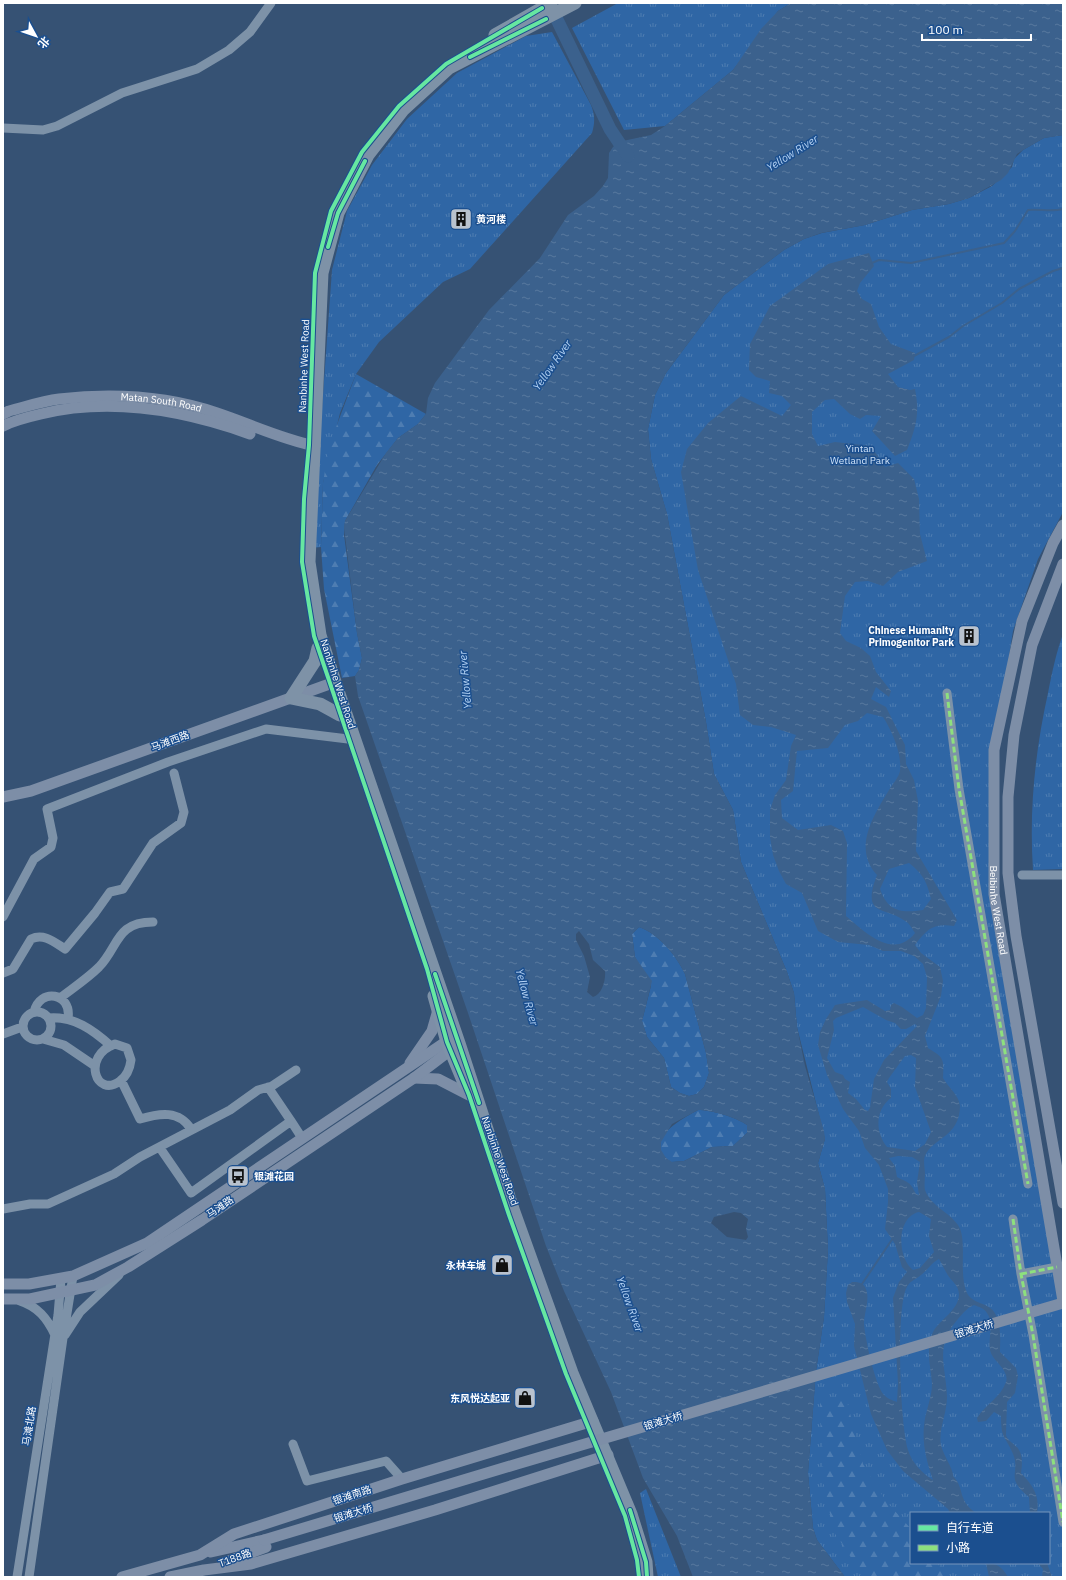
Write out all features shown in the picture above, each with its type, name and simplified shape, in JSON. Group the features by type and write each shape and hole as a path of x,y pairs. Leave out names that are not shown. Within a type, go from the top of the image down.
{"highway":[{"name":"Nanbinhe West Road","path":"571,6 546,10 449,68 403,110 368,155 338,213 322,273 312,449 309,562 320,635 340,715 427,969 438,1010 453,1042 509,1215 566,1374 590,1422"},
{"name":"Nanbinhe West Road","path":"312,449 304,499 302,562 314,636 332,683 453,1042 590,1422"},
{"path":"318,648 315,661 291,698 320,704 340,715"},
{"path":"590,1422 631,1514 646,1562 647,1577"},
{"path":"605,1456 625,1516 637,1560 639,1577"}],"main road":[{"name":"Matan South Road","path":"3,414 9,411 58,399 139,397 172,401 201,408 312,449"},
{"name":"Matan South Road","path":"3,426 12,421 59,410 103,406 152,408 216,421 286,446 312,449"},
{"name":"Beibinhe West Road","path":"1063,525 1053,543 1022,621 994,750 994,894 1057,1267 1062,1286 1063,1302"},
{"name":"Beibinhe West Road","path":"1063,564 1032,645 1014,735 1008,797 1008,873 1016,936 1063,1203"},
{"name":"马滩西路","path":"3,797 31,791 332,683"},
{"path":"438,1010 432,1031 410,1073 438,1078 469,1095"},
{"name":"马滩路","path":"3,1299 30,1299 95,1286 128,1267 453,1042"},
{"name":"马滩路","path":"3,1284 30,1284 73,1276 147,1243 302,1138 410,1073"},
{"name":"银滩大桥","path":"265,1544 517,1464 1063,1302"},
{"name":"银滩大桥","path":"265,1544 1063,1311"},
{"name":"银滩南路","path":"122,1577 200,1555 234,1534 402,1479 590,1422"},
{"path":"170,1577 204,1570 251,1564 435,1510 605,1456"},
{"name":"T188路","path":"200,1555 265,1544"},
{"name":"T188路","path":"204,1570 265,1544"}],"street":[{"path":"3,128 43,130 57,126 122,93 197,70 229,50 250,32 271,3"},
{"path":"947,693 959,789 1028,1184"},
{"path":"3,917 34,859 51,847 53,838 48,810 168,762 266,728 348,739"},
{"path":"3,974 13,969 32,939 36,937 44,937 65,949 96,913 110,892 123,889 153,843 181,823 184,812 174,773"},
{"path":"1022,875 1063,875"},
{"path":"60,998 100,966 119,936 126,929 139,923 153,922"},
{"path":"34,1012 36,1006 43,997 55,996 60,998 68,1007 68,1018"},
{"path":"3,1034 22,1026 27,1015 34,1012 42,1013 48,1018 51,1030 43,1039"},
{"path":"48,1018 68,1018 82,1024 111,1046"},
{"path":"22,1026 25,1034 31,1039 43,1039 64,1045 95,1066"},
{"path":"111,1046 124,1046 131,1055 130,1066 125,1078 115,1085 104,1084 96,1077 95,1066 100,1054 111,1046"},
{"path":"3,1209 30,1204 48,1204 114,1174 140,1157 160,1148 230,1110 258,1090 268,1087 296,1070"},
{"path":"121,1080 140,1119 157,1113 168,1114 184,1120 191,1130"},
{"path":"268,1087 302,1138"},
{"path":"160,1148 190,1193 291,1121"},
{"path":"1013,1219 1063,1522"},
{"path":"59,1336 80,1312 128,1267"},
{"path":"1021,1274 1057,1267"},
{"path":"59,1336 71,1290 73,1276"},
{"name":"马滩北路","path":"30,1577 59,1336 59,1293 62,1278"},
{"path":"17,1300 30,1304 41,1312 59,1336"},
{"name":"马滩北路","path":"17,1577 59,1336"},
{"path":"293,1444 307,1481 386,1461 402,1479"}],"green space":[{"path":"618,3 791,3 778,11 733,70 665,126 624,130 572,28"},
{"path":"552,32 591,105 594,119 592,133 470,269 443,282 379,342 356,374 340,413 323,483 321,547 312,548 332,270 347,211 372,165 407,119 457,73 526,36"},
{"name":"Yintan Wetland Park","path":"1063,135 1063,512 1038,559 1013,631 994,750 994,894 1063,1299 1063,1577 845,1577 817,1540 813,1528 808,1473 816,1371 824,1317 828,1250 825,1189 818,1163 825,1139 797,1027 794,993 787,972 741,862 733,810 714,774 706,722 667,514 651,459 648,429 655,395 666,373 724,295 784,250 804,239 822,233 865,225 912,210 949,204 969,198 992,186 1012,167 1014,159 1023,150 1044,138"},
{"path":"356,374 426,414 418,424 398,438 377,465 345,521 344,535 357,633 362,658 359,670 355,676 342,678 324,589 321,547 323,483 329,446"},
{"path":"1063,634 1063,869 1033,870 1032,825 1036,759 1043,715 1056,656"},
{"path":"639,927 646,930 666,946 677,960 685,974 706,1053 709,1073 704,1087 697,1094 689,1096 680,1093 671,1087 664,1058 647,1037 642,1021 651,986 635,957 632,934"},
{"path":"698,1110 737,1119 747,1125 747,1133 733,1146 712,1147 684,1161 671,1162 663,1154 660,1146 662,1139 666,1132 674,1125"},
{"path":"845,1394 863,1464 885,1500 910,1528 910,1564 938,1564 948,1577 864,1577 834,1532 824,1486 820,1402"},
{"path":"646,1489 681,1577 658,1577 640,1493"}],"water":[{"name":"Yellow River","path":"791,3 1063,3 1063,135 1044,138 1017,154 1008,173 1001,180 969,198 949,204 912,210 865,225 821,233 804,239 784,250 724,295 666,373 655,395 648,429 651,459 667,514 706,722 714,774 733,810 741,862 787,972 794,993 797,1027 805,1066 824,1131 825,1139 818,1163 825,1189 828,1250 824,1317 816,1371 808,1473 813,1528 817,1540 845,1577 693,1577 677,1536 643,1478 611,1392 564,1291 546,1246 467,1010 358,696 355,676 359,670 362,658 357,633 344,527 345,521 386,453 398,438 418,424 426,414 428,398 435,383 489,310 540,258 568,215 594,196 603,186 608,178 609,153 613,147 618,142 651,135 665,126 733,70 761,29 778,11","holes":["639,927 660,940 672,953 685,974 706,1053 709,1073 704,1087 697,1094 689,1096 680,1093 671,1087 664,1058 647,1037 642,1021 652,981 635,957 632,934","579,931 589,944 593,960 605,971 603,987 599,993 593,997 587,992 590,977 584,956 576,940 576,934","698,1110 703,1110 723,1114 737,1119 747,1125 747,1133 733,1146 712,1147 684,1161 672,1162 666,1158 661,1150 661,1142 672,1124","734,1212 741,1213 748,1219 746,1229 748,1237 746,1240 727,1237 711,1223 714,1217"]},
{"path":"869,253 874,266 860,283 857,291 862,299 871,304 879,327 891,344 915,353 914,360 888,374 898,387 910,390 915,389 917,413 913,434 907,450 895,456 872,431 881,416 866,415 860,419 850,414 834,399 825,400 812,412 812,434 818,446 835,442 871,446 885,467 898,463 914,479 919,499 920,534 927,561 898,572 883,586 868,581 855,582 845,596 840,633 846,641 861,648 870,656 876,672 891,691 889,697 876,687 871,699 886,707 905,745 906,764 914,780 918,801 916,851 957,920 954,926 941,925 931,928 915,945 921,953 940,967 943,981 941,996 925,1036 928,1048 942,1059 943,1078 956,1095 960,1106 956,1124 951,1131 933,1145 924,1158 925,1190 931,1200 958,1225 961,1231 963,1247 963,1276 967,1293 973,1300 987,1306 996,1315 1000,1327 1000,1352 1016,1368 1018,1376 1015,1393 1007,1402 1006,1435 1020,1452 1022,1461 1021,1473 1035,1491 1038,1507 1037,1512 1030,1512 1029,1497 1021,1490 1015,1480 1015,1461 1003,1434 1001,1416 994,1412 986,1421 978,1422 977,1418 980,1413 997,1397 1004,1387 1007,1378 991,1354 990,1321 986,1311 974,1305 963,1313 946,1338 943,1356 947,1403 940,1439 941,1445 952,1470 953,1476 959,1485 966,1503 975,1512 950,1512 948,1509 903,1471 887,1450 871,1414 854,1346 855,1324 847,1302 846,1293 848,1285 852,1282 858,1282 865,1287 867,1291 864,1324 868,1350 877,1382 884,1395 897,1402 898,1383 893,1298 899,1282 907,1272 902,1267 895,1244 885,1229 888,1189 879,1165 865,1148 859,1131 843,1109 827,1075 818,1045 820,1032 835,1005 867,1000 885,1011 890,1010 891,1005 894,1003 917,1018 923,1015 926,1008 927,977 923,964 914,956 901,951 883,951 869,945 838,942 818,931 802,893 786,884 773,855 770,837 770,810 775,795 786,780 791,746 796,735 771,727 753,725 740,715 736,684 698,570 681,472 687,449 708,423 741,396 782,416 791,405 782,396 769,393 770,381 756,377 749,370 750,344 770,306 828,264","holes":["867,713 883,717 893,735 898,750 900,764 900,771 897,778 877,810 872,821 866,843 866,854 870,865 877,875 873,889 872,899 874,905 878,909 908,923 915,933 906,941 897,944 888,944 879,941 861,929 846,916 847,843 843,831 831,825 798,830 782,818 781,800 793,791 797,751 828,748 845,725 858,721","909,863 918,871 924,879 931,899 923,910 902,911 891,907 883,897 880,889 889,869","863,1007 886,1020 895,1023 901,1029 906,1029 915,1024 917,1026 884,1060 874,1079 870,1108 868,1111 865,1110 856,1099 848,1093 850,1082 845,1079 843,1075 835,1072 827,1058 834,1030 833,1021 836,1018","911,1055 916,1058 915,1087 931,1132 925,1144 915,1151 887,1147 880,1135 878,1121 882,1109 891,1098 891,1089 887,1082 905,1056","898,1156 912,1157 920,1162 917,1182 919,1195 916,1194 908,1183 897,1177 895,1166 889,1158","919,1212 931,1219 929,1236 934,1252 920,1268 913,1270 904,1257 901,1238 906,1221 911,1215","939,1259 948,1275 958,1288 959,1295 956,1306 936,1327 929,1345 932,1389 925,1421 924,1447 933,1480 918,1467 908,1450 905,1437 901,1394 900,1344 903,1302 907,1286"]},
{"path":"986,1564 999,1566 1008,1577 989,1577"},
{"path":"1039,1564 1047,1564 1052,1577 1042,1577 1043,1569"}],"waterway":[{"path":"550,5 610,129 628,156"},
{"path":"872,263 879,260 911,263 1004,243 1015,231 1028,210 1063,209"},
{"path":"914,356 949,337 963,326 1002,303 1019,289 1053,271 1063,268"},
{"path":"862,1284 893,1238"}],"marked path":[{"path":"947,693 959,789 1028,1184"},
{"path":"1013,1219 1063,1522"},
{"path":"1021,1274 1057,1267"}],"cycle path":[{"path":"542,8 446,64 399,106 362,152 331,211 315,273 309,445 304,499 302,562 314,636 427,969 447,1042 469,1095 509,1215 566,1374 625,1516 637,1560 639,1577"},
{"path":"470,57 546,19"},
{"path":"328,247 338,213 365,161"},
{"path":"435,974 479,1103"},
{"path":"630,1510 646,1562 647,1577"}],"place":[{"name":"黄河楼","path":"461,219"},
{"name":"Chinese Humanity Primogenitor Park","path":"969,636"},
{"name":"银滩花园","path":"238,1176"},
{"name":"永林车城","path":"502,1265"},
{"name":"东风悦达起亚","path":"525,1398"}]}
